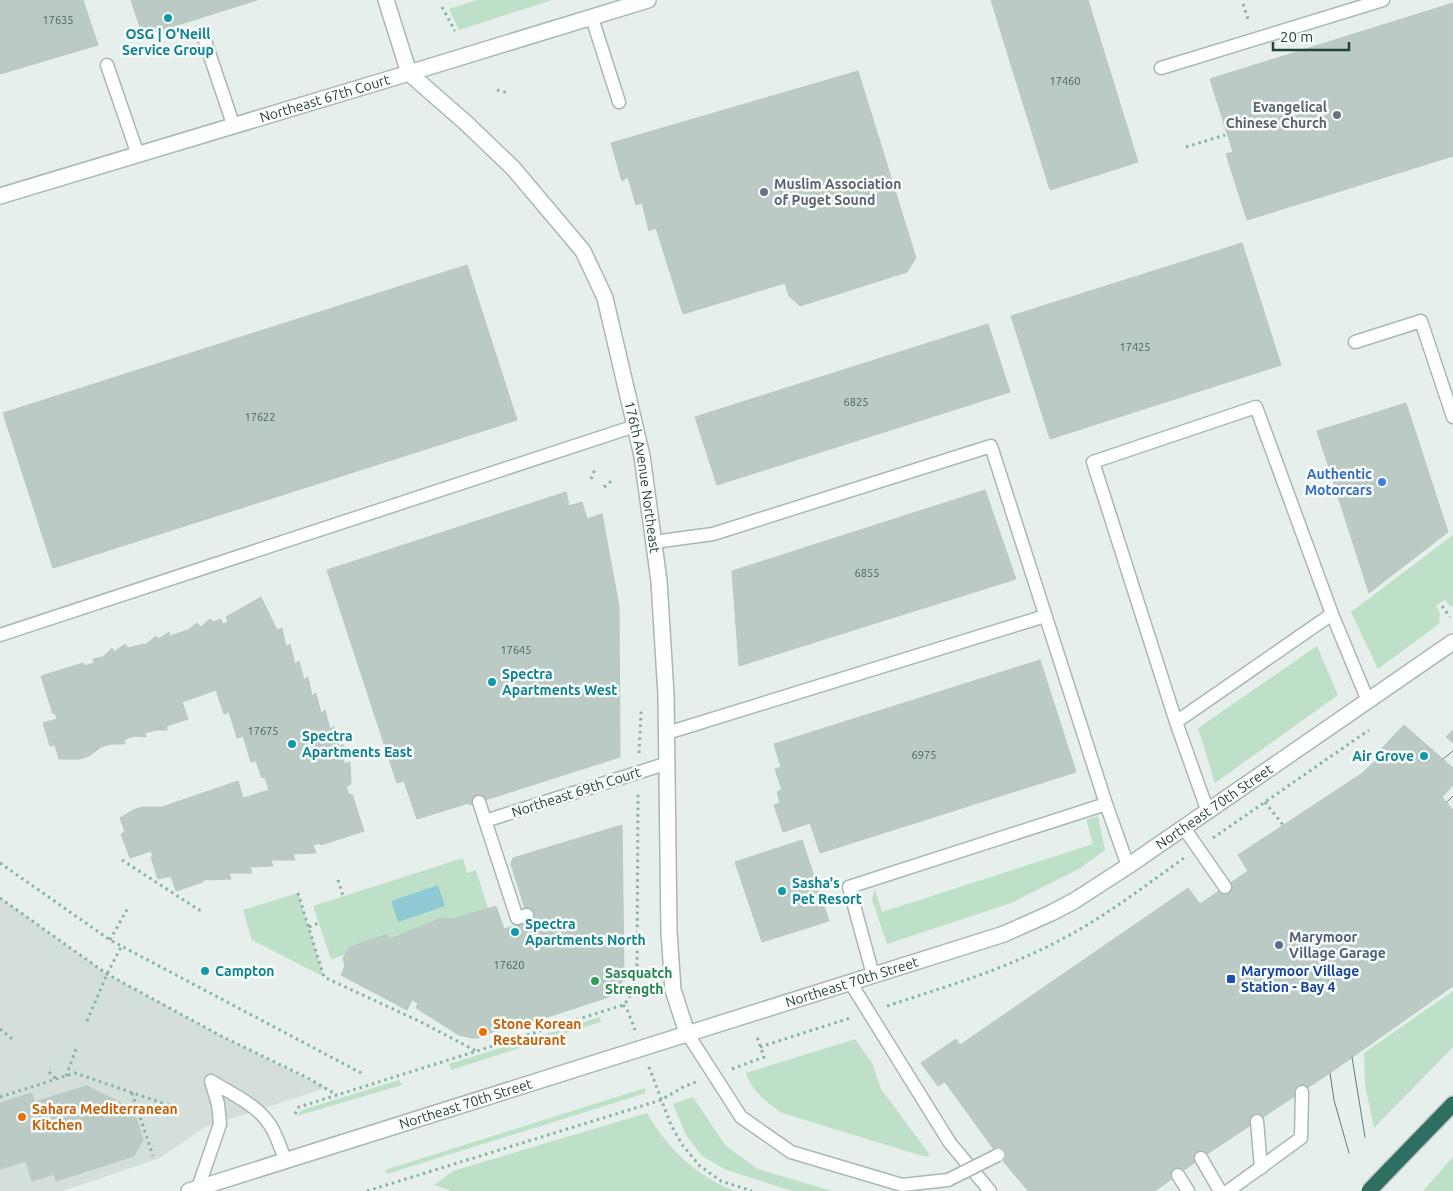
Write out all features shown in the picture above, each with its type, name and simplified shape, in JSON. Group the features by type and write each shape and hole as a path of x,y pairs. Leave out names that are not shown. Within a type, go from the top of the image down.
{"highway":[{"path":"1369,1191 1453,1104"}],"street":[{"path":"386,0 409,73"},
{"name":"Northeast 67th Court","path":"0,196 234,127 648,0"},
{"name":"176th Avenue Northeast","path":"409,73 466,123 513,168 583,251 605,298 642,456 654,542 664,640 668,763 670,942 674,990 687,1033"},
{"name":"Northeast 70th Street","path":"194,1190 1004,934 1074,901 1128,866 1453,642"}],"lane":[{"path":"1161,68 1383,0"},
{"path":"592,18 618,102"},
{"path":"202,35 234,127"},
{"path":"107,64 138,155"},
{"path":"1355,342 1421,321 1453,417"},
{"path":"1208,812 1176,722 1094,462 1256,407 1332,614 1368,701"},
{"path":"0,635 635,426"},
{"path":"654,542 713,534 991,446 1106,804 1128,866"},
{"path":"1176,722 1332,614"},
{"path":"667,733 1045,616"},
{"name":"Northeast 69th Court","path":"485,821 668,763"},
{"path":"479,802 517,918 527,915"},
{"path":"873,975 849,887 1106,804"},
{"path":"1184,828 1225,887"},
{"path":"850,982 950,1143 990,1191"},
{"path":"687,1033 741,1117 791,1152 902,1185 948,1180 998,1154"},
{"path":"194,1190 220,1124 218,1104 211,1081 245,1101 265,1118 286,1161"},
{"path":"1228,1191 1302,1138 1302,1092"},
{"path":"1257,1121 1261,1168"},
{"path":"1201,1158 1220,1191"},
{"path":"1178,1175 1188,1191"}],"path":[{"path":"442,7 455,31"},
{"path":"497,90 508,93"},
{"path":"1186,147 1225,135"},
{"path":"591,479 595,468"},
{"path":"604,487 614,479"},
{"path":"1442,606 1450,617"},
{"path":"294,1114 299,1107 623,1005 628,1000 632,994 637,970 638,773 641,713 666,695"},
{"path":"1264,802 1283,826"},
{"path":"122,860 199,910 202,909"},
{"path":"0,864 110,940 364,1074"},
{"path":"338,880 344,896"},
{"path":"298,893 324,977 423,1023 477,1051"},
{"path":"0,898 107,974 223,1037 306,1077 337,1095"},
{"path":"110,940 129,906"},
{"path":"309,927 319,924"},
{"path":"87,1021 121,946"},
{"path":"623,1005 627,1009"},
{"path":"760,1047 849,1018"},
{"path":"0,1029 12,1039"},
{"path":"743,1065 764,1057 757,1038"},
{"path":"66,1076 76,1048"},
{"path":"49,1072 56,1079"},
{"path":"0,1097 75,1073 174,1107"},
{"path":"656,1086 671,1125 683,1146 700,1166 721,1182 752,1191"},
{"path":"367,1191 661,1100 685,1086"},
{"path":"132,1093 153,1156"}],"shaded area":[{"path":"0,898 107,974 223,1037 326,1088 205,1127 160,1158 63,1191 0,1191"}],"green space":[{"path":"477,0 552,0 459,30 449,9"},
{"path":"1453,535 1453,607 1445,600 1436,606 1440,613 1439,624 1378,669 1351,612"},
{"path":"1317,646 1338,695 1215,783 1198,728"},
{"path":"1098,816 1105,850 1079,869 1011,903 887,944 872,899 875,889 882,912 1093,844 1086,820"},
{"path":"463,858 467,873 476,870 488,908 453,919 441,918 388,940 388,936 385,935 350,947 345,955 331,959 313,906"},
{"path":"298,893 324,977 252,940 243,910"},
{"path":"1453,991 1453,1047 1374,1128 1365,1085 1364,1053"},
{"path":"600,1017 601,1022 451,1070 449,1064"},
{"path":"855,1039 872,1063 881,1089 930,1155 926,1157 782,1113 756,1091 748,1079 746,1073"},
{"path":"399,1080 402,1085 297,1116 302,1110"},
{"path":"645,1088 646,1093 387,1174 385,1170"},
{"path":"693,1097 725,1145 758,1169 832,1191 792,1191 724,1169 702,1156 686,1135 673,1104"},
{"path":"647,1113 664,1138 684,1160 708,1178 735,1191 451,1191 434,1185 453,1171"},
{"path":"1453,1157 1453,1191 1423,1191"}],"water":[{"path":"438,885 445,906 398,922 391,901"}],"building":[{"path":"0,0 83,0 98,45 0,74"},
{"name":"OSG | O'Neill Service Group","path":"131,0 257,0 143,36"},
{"path":"991,0 1088,0 1138,162 1050,190"},
{"name":"Evangelical Chinese Church","path":"1453,3 1453,156 1247,220 1226,154 1233,152 1210,79"},
{"name":"Muslim Association of Puget Sound","path":"858,71 916,258 907,272 800,306 789,296 785,283 683,314 656,228 649,231 642,203 636,205 628,177 622,181 611,143"},
{"path":"1242,243 1281,365 1050,439 1011,316"},
{"path":"467,265 517,420 53,568 3,413"},
{"path":"988,324 1010,392 717,485 695,417"},
{"name":"Authentic Motorcars","path":"1406,403 1448,532 1369,593 1317,431"},
{"path":"985,490 1016,579 739,666 732,571"},
{"name":"Spectra Apartments West","path":"566,492 569,506 582,502 587,519 602,514 619,606 620,757 479,802 469,805 469,803 417,819 404,781 397,783 327,570"},
{"name":"Spectra Apartments East","path":"261,597 277,630 282,628 286,647 290,644 295,664 299,661 304,680 308,677 312,696 316,693 321,713 325,710 330,729 334,727 339,747 343,744 344,764 350,762 351,784 346,786 349,795 352,794 364,831 321,845 320,843 313,845 316,853 293,854 295,860 271,860 273,866 250,867 252,873 229,873 231,879 208,879 176,891 171,876 158,879 151,851 130,858 121,834 125,832 120,818 142,807 162,807 238,781 243,798 269,790 265,777 262,778 256,761 251,762 243,736 237,738 229,712 224,714 216,690 182,702 188,719 167,726 167,730 145,733 146,737 134,736 124,740 125,744 111,744 101,747 89,756 80,759 59,759 55,745 50,746 43,723 57,719 55,713 53,714 41,676 83,663 84,666 94,663 93,659 103,657 112,648 114,652 125,644 128,648 145,645 156,636 159,639 169,632 170,636 188,630 197,623 201,627 210,619 213,622 221,619 222,624 228,622 226,617"},
{"path":"1040,660 1076,772 820,853 810,823 783,832 774,805 780,803 777,792 782,790 775,769 781,767 774,744"},
{"name":"Marymoor Village Garage","path":"1404,725 1453,768 1453,785 1442,797 1453,810 1453,986 1330,1073 1201,1158 1155,1191 1028,1191 998,1155 945,1082 938,1086 921,1063 956,1039 960,1045 1188,888 1200,904 1248,871 1238,855 1361,774 1385,752 1381,749"},
{"path":"1453,730 1453,743 1446,737"},
{"name":"Spectra Apartments North","path":"622,825 624,978 618,991 609,997 517,1027 515,1022 478,1038 472,1038 459,1035 416,1008 418,1003 412,1000 407,1010 341,975 345,966 343,958 350,947 385,935 388,936 388,940 441,918 453,919 496,906 504,929 529,922 511,864 513,858"},
{"name":"Sasha's Pet Resort","path":"802,840 829,921 762,942 735,862"},
{"path":"87,1086 133,1109 143,1140 134,1156 56,1181 54,1174 32,1181 26,1161 0,1169 0,1103 32,1093 34,1102"}],"tram line":[{"path":"1443,759 1453,751"},
{"path":"1447,802 1453,796"},
{"path":"1352,1057 1365,1137"},
{"path":"1330,1073 1334,1100 1349,1153"}],"place":[{"name":"OSG | O'Neill Service Group","path":"168,18"},
{"name":"Evangelical Chinese Church","path":"1337,115"},
{"name":"Muslim Association of Puget Sound","path":"764,192"},
{"name":"Authentic Motorcars","path":"1382,482"},
{"name":"Spectra Apartments West","path":"492,682"},
{"name":"Spectra Apartments East","path":"292,744"},
{"name":"Air Grove","path":"1424,756"},
{"name":"Sasha's Pet Resort","path":"782,891"},
{"name":"Spectra Apartments North","path":"515,932"},
{"name":"Marymoor Village Garage","path":"1279,945"},
{"name":"Campton","path":"205,971"},
{"name":"Marymoor Village Station - Bay 4","path":"1231,979"},
{"name":"Sasquatch Strength","path":"595,981"},
{"name":"Stone Korean Restaurant","path":"483,1032"},
{"name":"Sahara Mediterranean Kitchen","path":"22,1117"}]}
